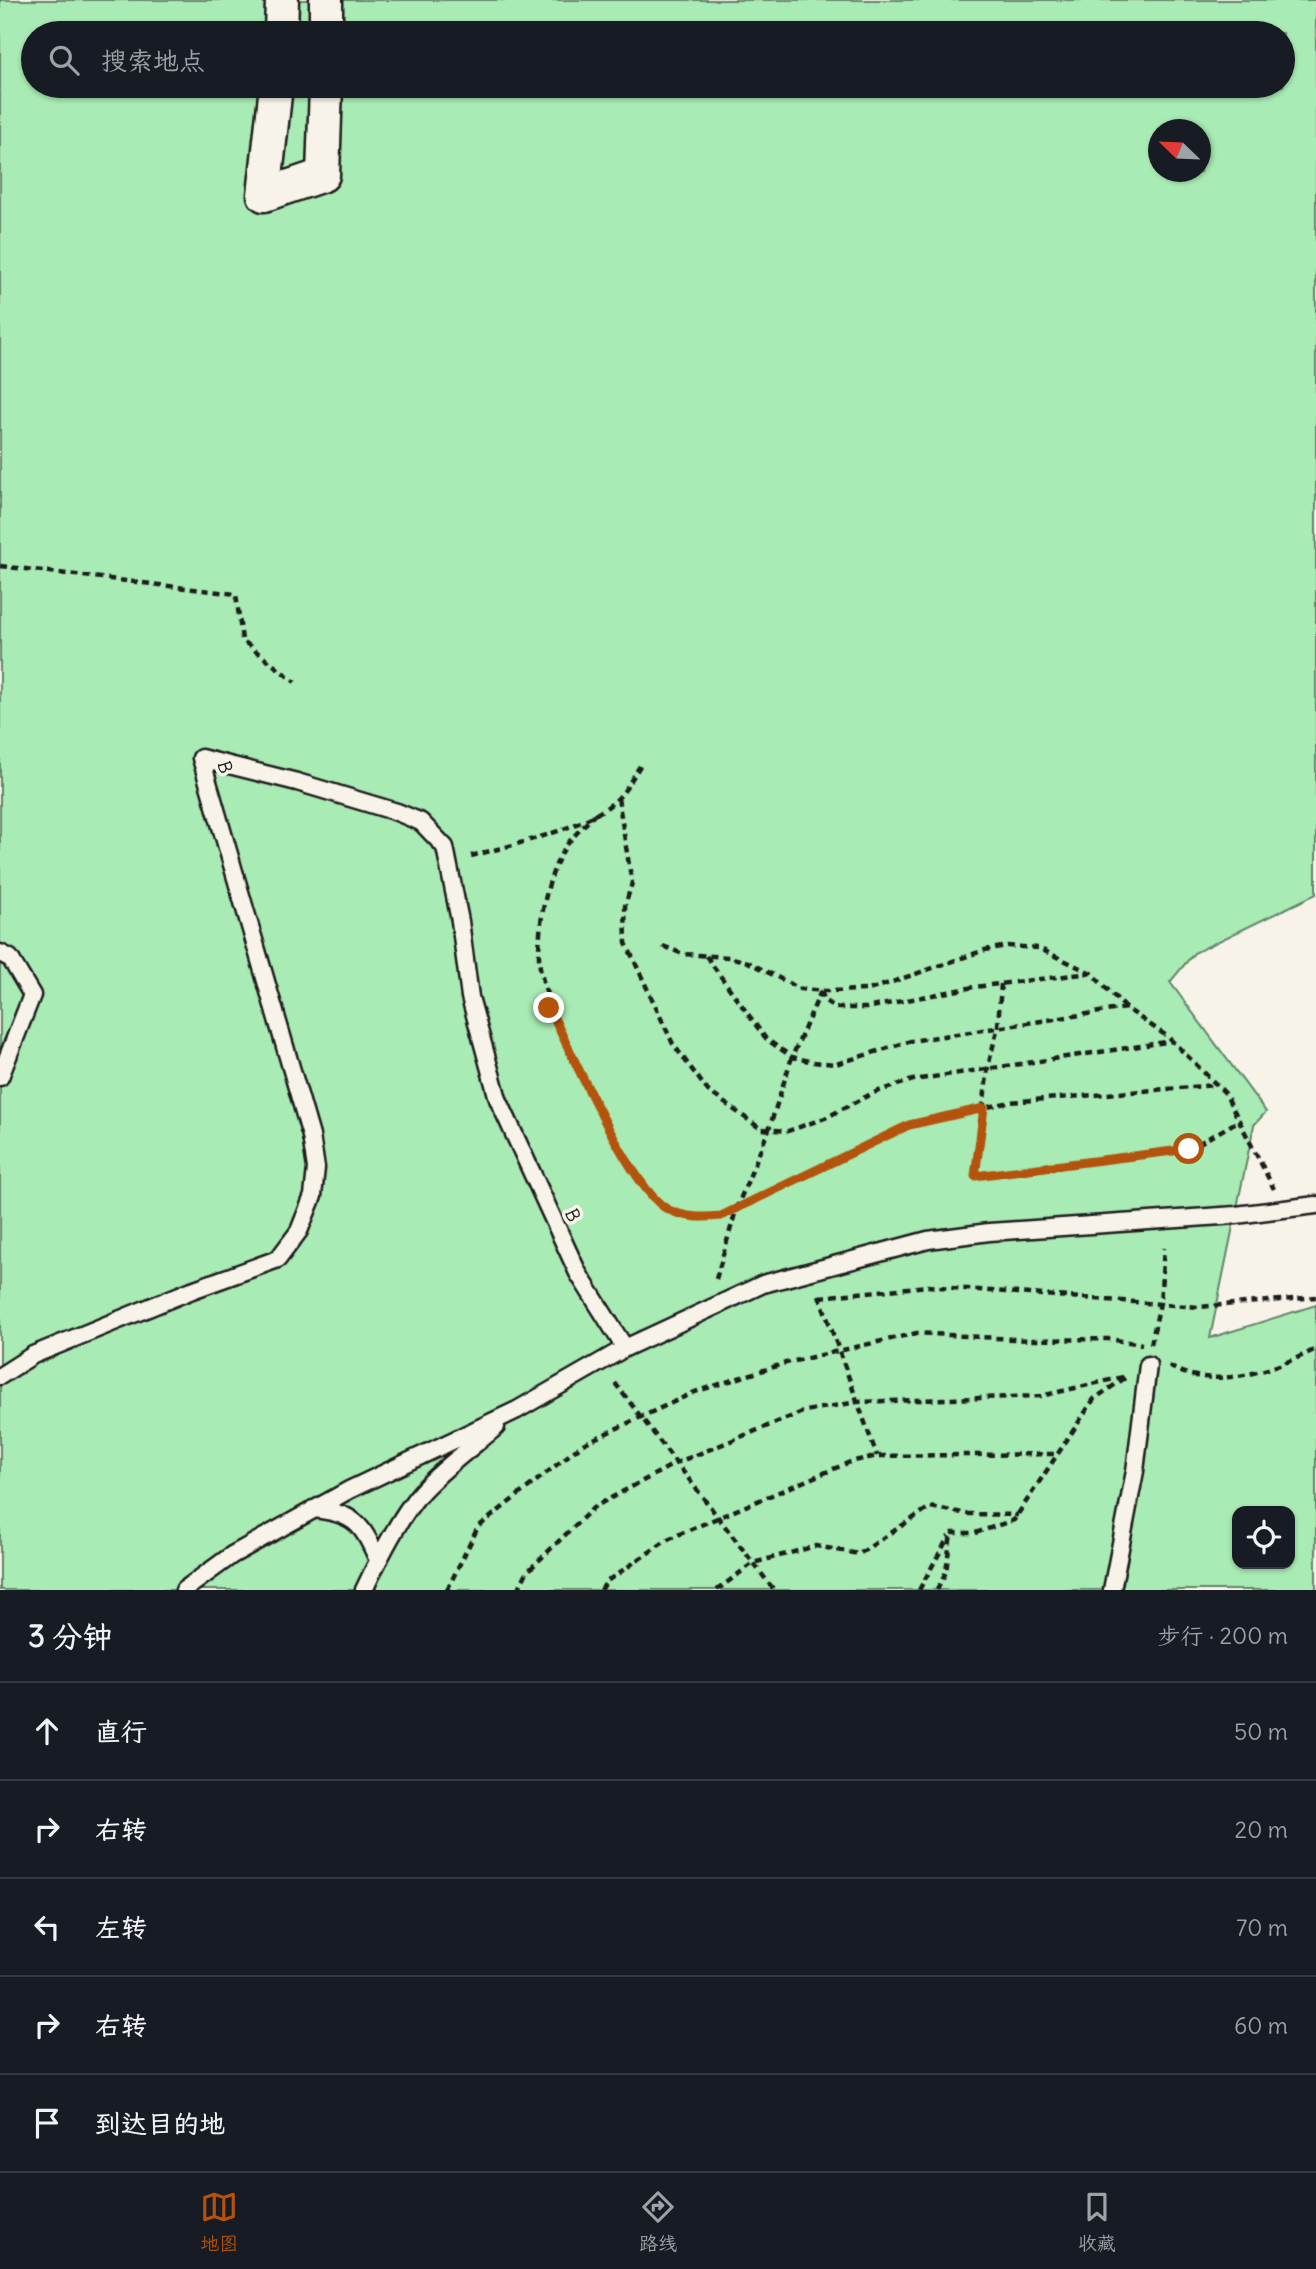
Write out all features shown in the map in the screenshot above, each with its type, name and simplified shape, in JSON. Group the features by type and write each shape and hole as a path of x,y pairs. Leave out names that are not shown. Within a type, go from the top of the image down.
{"street":[{"path":"281,21 282,0"},
{"path":"326,0 326,21"},
{"path":"275,98 264,195 323,175 326,98"}],"lane":[{"name":"B","path":"0,1376 33,1355 192,1290 278,1259 299,1231 313,1196 316,1168 311,1136 201,758 297,782 397,813 421,822 444,847 460,921 470,998 498,1098 578,1273 625,1348"},
{"path":"0,953 10,958 32,995 0,1077"},
{"path":"184,1590 232,1555 313,1509 517,1410 625,1348 763,1284 928,1240 989,1231 1236,1215 1316,1205"},
{"path":"1112,1590 1156,1359"},
{"path":"364,1590 378,1560 419,1494 517,1410"},
{"path":"313,1509 330,1511 365,1529 378,1560"}],"path":[{"path":"0,566 236,594 242,640 295,682"},
{"path":"471,856 547,835 596,813 618,798 640,766"},
{"path":"618,798 632,883 625,906 626,943 641,979 673,1044 708,1091 761,1129 788,1131 825,1118 873,1093 914,1080 1173,1041"},
{"path":"596,813 562,853 541,913 539,961 549,1008 616,1144 648,1191 667,1209 698,1219 721,1216 909,1125 1010,1102 1215,1085"},
{"path":"663,946 683,954 748,962 800,989 821,991 869,990 985,950 1007,946 1038,948 1091,973 1126,1008 1173,1041 1225,1093 1274,1190"},
{"path":"705,955 766,1039 792,1057 836,1064 911,1041 1126,1008"},
{"path":"821,991 825,1002 847,1009 1001,984 1091,973"},
{"path":"1001,984 998,1026 988,1067 975,1176 1189,1149 1240,1119"},
{"path":"716,1279 737,1207 769,1129 792,1057 821,991"},
{"path":"1164,1248 1160,1303 1151,1345 1156,1359 1170,1368 1216,1380 1290,1362 1316,1349"},
{"path":"816,1286 877,1456"},
{"path":"820,1297 927,1286 1199,1307 1316,1297"},
{"path":"447,1590 478,1527 583,1444 695,1392 786,1363 917,1333 1029,1340 1109,1339 1151,1345"},
{"path":"1151,1345 1156,1359"},
{"path":"951,1533 975,1533 1018,1516 1055,1454 1094,1399 1156,1359"},
{"path":"518,1590 527,1572 594,1507 676,1463 805,1412 858,1402 1041,1396 1129,1376"},
{"path":"615,1383 774,1590"},
{"path":"601,1590 607,1581 670,1538 850,1462 877,1456 1055,1454"},
{"path":"717,1590 753,1563 816,1546 859,1554 930,1507 968,1514 1018,1516"},
{"path":"919,1590 951,1533"},
{"path":"937,1590 946,1572 951,1533"}],"green space":[{"path":"0,0 1316,0 1316,894 1194,953 1170,982 1266,1112 1254,1125 1210,1338 1316,1305 1316,1590 0,1590"}],"route":[{"path":"549,1008 616,1144 648,1191 667,1209 698,1219 721,1216 909,1125 984,1108 975,1176 1189,1149"}]}
